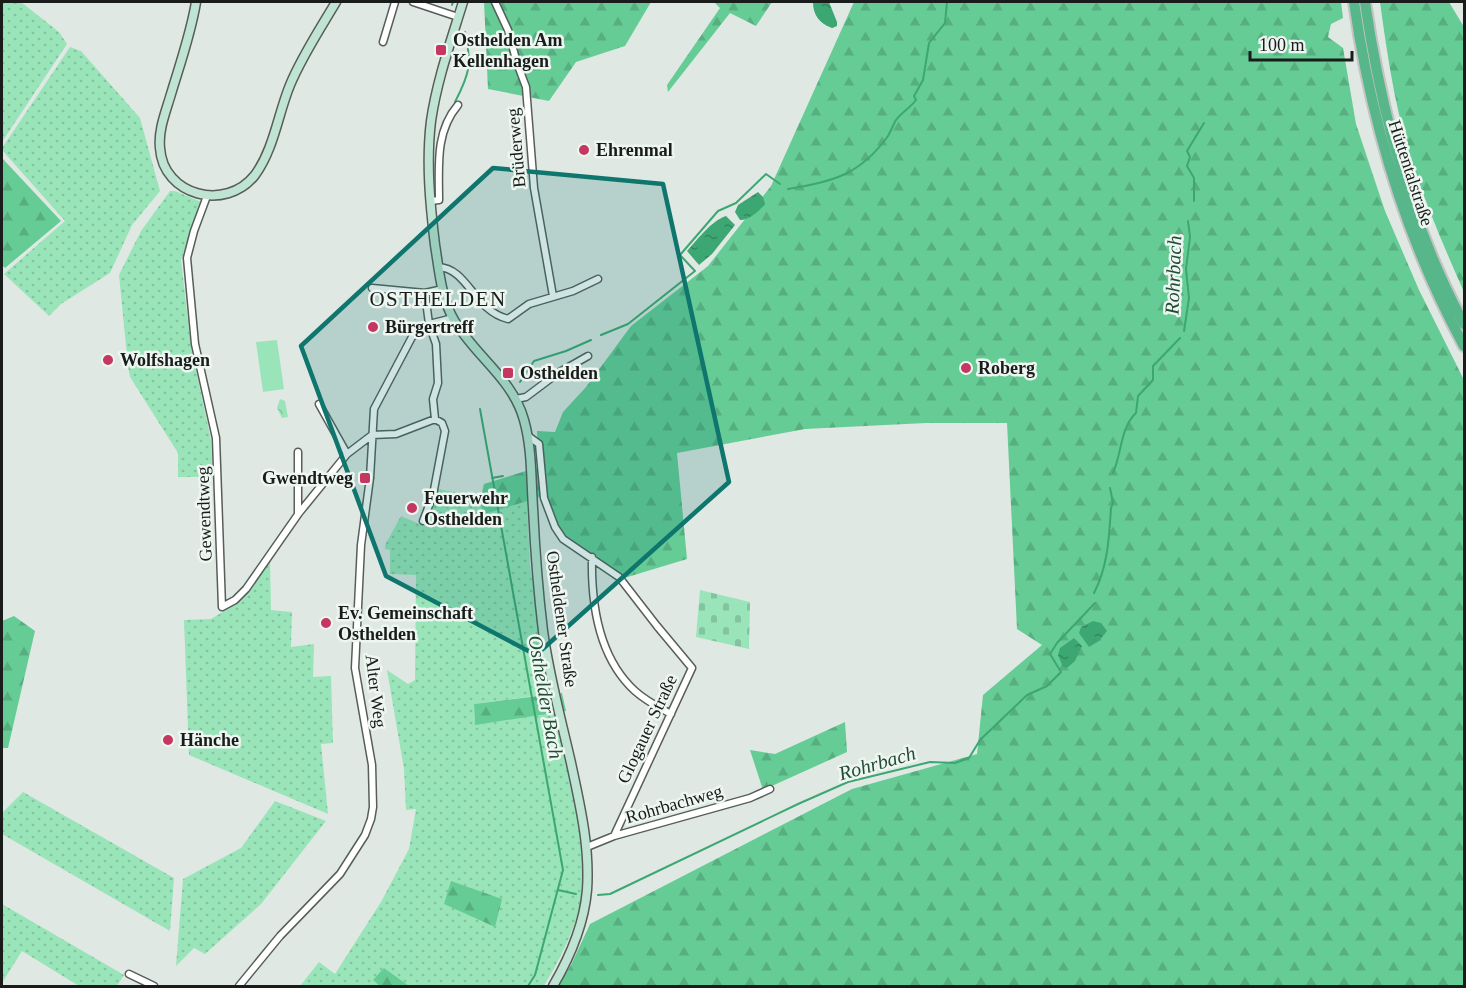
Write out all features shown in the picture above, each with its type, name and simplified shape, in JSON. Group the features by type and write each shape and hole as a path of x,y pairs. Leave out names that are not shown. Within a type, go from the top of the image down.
{"highway":[{"name":"Hüttentalstraße","path":"1354,2 1374,110 1401,202 1445,309 1464,346"},
{"name":"Hüttentalstraße","path":"1365,2 1384,107 1411,199 1436,263 1464,324"}],"main road":[{"path":"196,2 164,118 160,149 165,168 178,184 196,194 207,196 218,196 238,189 254,175 270,145 295,73 336,2"},
{"name":"Ostheldener Straße","path":"462,2 439,82 431,122 430,201 438,267 453,318 468,341 498,374 516,399 528,436 536,571 544,634 554,692 584,822 587,847 587,892 584,914 575,944 553,987"}],"street":[{"path":"383,42 395,2"},
{"path":"413,2 458,17"},
{"name":"Brüderweg","path":"495,2 508,30 526,87 534,188 553,296"},
{"path":"430,201 440,200 438,149 450,115 458,105"},
{"name":"Gewendtweg","path":"207,196 187,258 195,344 216,438 222,607 235,600 246,589 298,513 347,454 372,435"},
{"path":"438,267 449,267 456,272 476,298 498,317 508,319 529,304 573,291 598,279"},
{"path":"372,288 425,293 443,289"},
{"path":"425,293 429,324 436,344 438,383 433,399 435,419"},
{"path":"429,324 453,318"},
{"name":"Alter Weg","path":"239,987 280,936 340,874 365,835 371,819 372,765 355,668 361,545 370,478 374,409 412,337 429,324"},
{"path":"516,399 526,397 558,373 588,356"},
{"path":"319,404 347,454"},
{"path":"372,435 396,434 435,419"},
{"path":"423,521 432,495 445,430 442,423 435,419"},
{"path":"528,436 539,444 544,498 555,527 563,539 592,557 591,580 599,627 615,668 634,691 671,714"},
{"path":"298,452 298,513"},
{"name":"Glogauer Straße","path":"592,557 619,577 692,668 614,836"},
{"name":"Rohrbachweg","path":"587,847 614,836 750,798 770,789"},
{"path":"129,974 154,987"}],"highlighted area":[{"path":"493,168 663,184 729,482 536,655 386,576 301,346"}],"green space":[{"path":"2,2 21,2 59,32 67,44 2,142"},
{"path":"484,2 651,2 625,46 576,62 549,101 488,89"},
{"path":"714,2 772,2 756,26 730,13 668,92 667,85 720,8"},
{"path":"854,2 1341,2 1343,18 1331,24 1328,37 1343,48 1356,124 1385,211 1419,290 1464,380 1464,986 558,986 571,965 590,924 852,789 977,754 983,695 1042,645 1017,629 1007,423 926,423 805,429 677,453 687,559 621,579 561,539 540,497 482,515 481,497 484,484 539,467 537,431 555,432 563,412 586,387 631,326 708,266 771,186"},
{"path":"1380,2 1449,2 1464,27 1464,292 1410,156 1394,91"},
{"path":"70,47 81,51 140,118 160,191 132,225 110,273 61,304 49,316 4,274 65,221 2,148"},
{"path":"2,158 61,221 5,268 2,265"},
{"path":"170,191 201,202 181,260 191,347 211,440 213,477 178,477 178,453 130,377 128,366 119,275 141,231"},
{"path":"277,340 284,389 263,392 256,342"},
{"path":"280,399 285,401 288,417 282,418 277,408"},
{"path":"437,489 481,497 482,515 527,501 530,566 549,694 474,704 475,724 554,712 581,831 584,870 577,916 566,946 544,986 300,986 319,962 335,974 381,902 409,849 416,809 406,810 404,769 387,670 408,684 415,680 416,575 390,574 390,550 385,549 385,545 401,516 424,526"},
{"path":"270,561 271,610 292,612 291,647 314,644 313,677 331,676 333,743 321,744 328,814 189,755 184,620 211,619 239,602"},
{"path":"700,590 750,602 749,649 696,637"},
{"path":"14,616 35,631 8,748 2,748 2,621"},
{"path":"562,693 566,711 475,725 474,704"},
{"path":"845,722 847,752 763,790 750,750 775,754"},
{"path":"23,792 174,878 170,931 2,834 2,813"},
{"path":"275,801 326,821 261,904 205,954 194,948 176,966 183,879 241,848"},
{"path":"451,881 502,899 495,927 444,904"},
{"path":"2,904 124,975 117,986 79,986 22,951 2,983"},
{"path":"384,968 409,986 380,986 373,980"}],"water":[{"path":"813,2 829,2 837,26 832,28 820,21 814,11"},
{"path":"758,192 765,204 750,217 740,220 735,212 738,205"},
{"path":"726,216 735,225 712,254 699,265 687,251 710,226"},
{"path":"1093,621 1101,623 1107,631 1099,641 1089,647 1079,633 1081,627"},
{"path":"1074,638 1082,646 1075,661 1067,668 1063,667 1058,655 1060,648"}],"waterway":[{"path":"788,189 819,183 844,174 866,160 877,149 888,136 896,120 916,100 914,96 923,80 929,43 945,23 947,2"},
{"name":"Osthelder Bach","path":"455,102 467,76 469,52 465,32"},
{"name":"Rohrbach","path":"1194,201 1194,178 1187,166 1190,157 1187,151 1204,123"},
{"path":"601,335 628,324 695,271 680,255 718,211 736,203 766,174 780,184"},
{"name":"Rohrbach","path":"1184,331 1189,298 1186,269 1190,237 1188,221"},
{"name":"Rohrbach","path":"1113,473 1124,433 1136,413 1138,396 1153,380 1153,366 1180,338"},
{"path":"520,382 534,361 591,340"},
{"name":"Osthelder Bach","path":"480,409 563,870 535,975 528,986"},
{"path":"492,478 503,476"},
{"name":"Rohrbach","path":"1094,593 1107,552 1113,503 1110,488"},
{"name":"Rohrbach","path":"598,895 610,894 848,782 930,762 955,763 969,758 980,740 1027,695 1047,686 1061,672 1050,654 1057,643 1095,603"},
{"name":"Rohrbach","path":"558,890 576,894"}],"place":[{"name":"Osthelden Am Kellenhagen","path":"441,50"},
{"name":"Ehrenmal","path":"584,150"},
{"name":"Bürgertreff","path":"373,327"},
{"name":"Wolfshagen","path":"108,360"},
{"name":"Roberg","path":"966,368"},
{"name":"Osthelden","path":"508,373"},
{"name":"Gwendtweg","path":"365,478"},
{"name":"Feuerwehr Osthelden","path":"412,508"},
{"name":"Ev. Gemeinschaft Osthelden","path":"326,623"},
{"name":"Hänche","path":"168,740"}],"district":[{"name":"OSTHELDEN","path":"438,299"}]}
